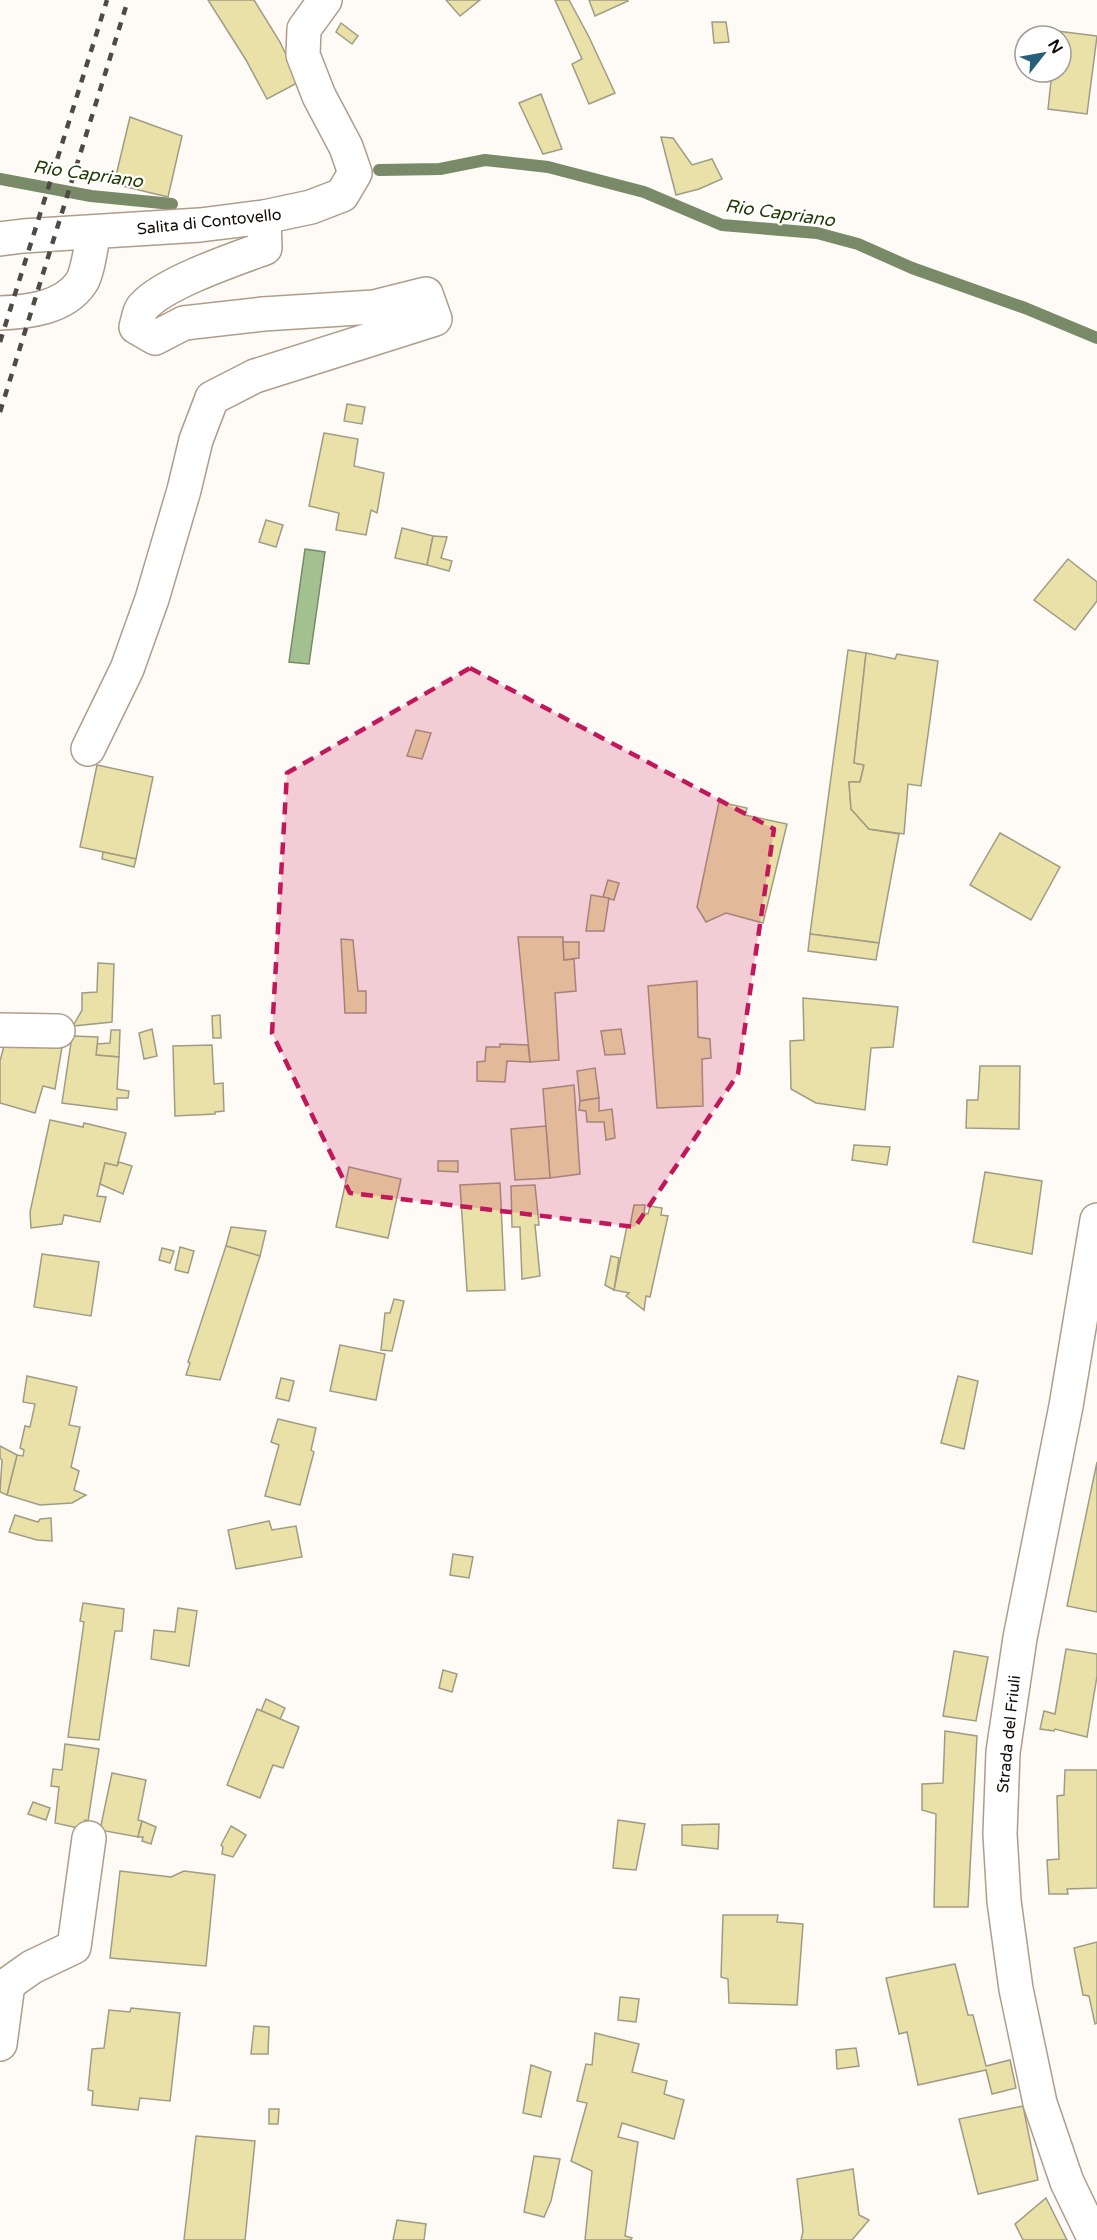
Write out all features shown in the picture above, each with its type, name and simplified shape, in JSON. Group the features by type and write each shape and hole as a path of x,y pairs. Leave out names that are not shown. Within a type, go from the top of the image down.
{"street":[{"name":"Salita di Contovello","path":"0,239 200,225 264,217 311,207 342,195 355,173 346,147 319,96 303,55 303,28 325,0"},
{"path":"88,749 127,669 152,599 196,440 212,398 276,368 435,319 426,294 374,307 263,314 184,323 155,338 136,327 142,306 166,290 219,265 265,248 264,217"},
{"path":"0,313 25,312 66,298 83,281 94,232"},
{"path":"0,1030 58,1031"},
{"name":"Strada del Friuli","path":"1095,2240 1067,2182 1040,2103 1016,1989 1004,1901 1000,1834 1003,1752 1020,1638 1066,1406 1097,1220"},
{"path":"0,2044 8,1984 32,1967 74,1947 89,1838"}],"highlighted area":[{"path":"470,668 774,829 738,1074 635,1227 350,1193 272,1033 287,773"}],"shaded area":[{"path":"305,549 325,552 309,664 289,662"}],"building":[{"path":"208,0 254,0 280,42 299,82 267,99 246,60"},
{"path":"446,0 480,0 460,16"},
{"path":"555,0 569,0 615,93 589,104 572,64 582,59"},
{"path":"589,0 628,0 628,1 595,16"},
{"path":"712,22 726,22 729,42 714,43"},
{"path":"341,23 358,36 352,44 336,32"},
{"path":"1073,33 1097,36 1087,114 1048,109 1051,84 1073,84"},
{"path":"541,94 562,149 543,154 519,103"},
{"path":"130,117 182,136 168,197 114,184"},
{"path":"661,137 673,138 692,165 712,159 722,179 699,189 676,195"},
{"path":"347,404 365,407 362,424 344,421"},
{"path":"324,433 358,439 354,466 384,473 377,513 371,510 366,535 336,530 339,513 309,506"},
{"path":"266,520 283,525 276,547 259,542"},
{"path":"402,528 433,536 427,565 395,558"},
{"path":"433,536 447,537 441,558 452,561 449,571 427,565"},
{"path":"1068,559 1097,582 1097,601 1075,630 1034,600"},
{"path":"848,650 866,653 854,763 864,765 860,782 849,782 851,809 869,829 899,834 879,943 810,934"},
{"path":"866,653 895,659 897,654 938,661 921,786 908,784 904,834 869,829 851,809 849,782 860,782 864,765 854,763"},
{"path":"416,730 431,733 422,759 407,756"},
{"path":"97,765 153,777 136,859 80,847"},
{"path":"719,802 747,808 745,815 787,824 763,923 726,913 706,922 697,907"},
{"path":"1000,833 1060,867 1031,920 970,885"},
{"path":"103,852 136,859 134,867 102,859"},
{"path":"608,880 619,883 614,900 603,897"},
{"path":"591,895 609,898 604,931 586,931"},
{"path":"810,934 879,943 876,960 808,951"},
{"path":"518,937 563,937 564,960 574,959 576,991 555,993 559,1060 530,1062"},
{"path":"341,939 353,940 358,991 366,991 366,1013 345,1013"},
{"path":"563,942 579,942 579,958 564,960"},
{"path":"98,963 114,964 112,1022 73,1026 82,1010 82,993 97,992"},
{"path":"697,981 698,1037 710,1039 711,1058 702,1059 703,1106 657,1108 648,986"},
{"path":"803,998 898,1007 893,1047 871,1048 865,1110 816,1103 791,1089 790,1041 804,1040"},
{"path":"220,1015 221,1038 213,1038 212,1016"},
{"path":"152,1029 157,1056 144,1059 139,1033"},
{"path":"621,1029 625,1054 605,1055 601,1031"},
{"path":"111,1030 120,1030 119,1057 96,1055 97,1044 110,1043"},
{"path":"72,1036 98,1037 96,1055 119,1057 117,1089 129,1091 128,1098 117,1098 117,1110 62,1103"},
{"path":"63,1041 55,1089 43,1086 35,1113 0,1103 0,1061 5,1042"},
{"path":"500,1044 528,1045 530,1062 507,1061 505,1082 477,1081 477,1062 485,1061 486,1047 500,1047"},
{"path":"212,1045 214,1084 223,1083 224,1111 215,1112 215,1114 175,1116 173,1046"},
{"path":"980,1066 1020,1066 1019,1129 966,1128 967,1100 978,1100"},
{"path":"595,1068 599,1098 580,1101 577,1071"},
{"path":"574,1085 580,1174 550,1178 543,1089"},
{"path":"599,1098 599,1111 612,1109 615,1138 606,1140 604,1122 587,1122 586,1111 579,1110 580,1101"},
{"path":"50,1120 83,1127 84,1123 126,1133 117,1166 105,1163 97,1196 106,1197 100,1222 64,1215 62,1224 31,1228 30,1212"},
{"path":"546,1126 550,1178 515,1180 511,1129"},
{"path":"854,1145 890,1147 887,1165 852,1160"},
{"path":"438,1161 458,1161 458,1172 438,1171"},
{"path":"119,1162 132,1166 123,1194 100,1184 105,1163 117,1166"},
{"path":"349,1167 401,1179 388,1238 336,1227"},
{"path":"985,1172 1042,1181 1032,1254 973,1242"},
{"path":"500,1183 505,1290 467,1291 460,1185"},
{"path":"535,1185 539,1225 535,1225 540,1276 522,1279 520,1227 512,1227 511,1186"},
{"path":"634,1205 645,1205 644,1213 648,1214 650,1206 662,1208 661,1215 668,1216 650,1297 646,1296 644,1310 626,1296 629,1293 614,1290 627,1226 630,1226"},
{"path":"231,1227 266,1231 260,1256 226,1246"},
{"path":"226,1246 260,1256 220,1380 186,1375 190,1363 188,1362"},
{"path":"180,1247 194,1251 188,1273 175,1270"},
{"path":"162,1248 174,1251 170,1263 159,1260"},
{"path":"42,1254 99,1262 91,1316 34,1307"},
{"path":"611,1256 619,1258 614,1290 605,1285"},
{"path":"394,1299 404,1301 392,1351 381,1350 385,1313 390,1313"},
{"path":"340,1345 385,1354 376,1400 330,1391"},
{"path":"27,1376 77,1387 69,1425 80,1427 71,1467 79,1471 74,1490 86,1495 72,1503 40,1505 7,1495 17,1455 23,1456 24,1450 20,1448 25,1426 30,1427 35,1404 23,1402"},
{"path":"958,1376 978,1381 964,1449 941,1443"},
{"path":"281,1378 294,1381 289,1401 276,1398"},
{"path":"278,1419 316,1428 311,1450 314,1452 300,1505 265,1496 279,1445 271,1442"},
{"path":"0,1446 17,1455 7,1495 0,1492 2,1460"},
{"path":"1097,1462 1097,1612 1067,1606"},
{"path":"15,1515 38,1522 40,1519 51,1518 52,1541 37,1540 9,1532"},
{"path":"269,1521 272,1530 296,1526 302,1557 236,1569 228,1530"},
{"path":"453,1554 473,1557 469,1578 450,1575"},
{"path":"83,1603 124,1609 122,1631 115,1631 99,1740 68,1737 84,1622 80,1621"},
{"path":"178,1608 197,1611 189,1666 151,1659 154,1630 175,1632"},
{"path":"1066,1649 1097,1654 1097,1676 1087,1737 1055,1729 1054,1731 1040,1729 1044,1711 1055,1714"},
{"path":"954,1651 988,1657 976,1721 943,1716"},
{"path":"443,1670 457,1674 452,1692 439,1688"},
{"path":"266,1699 285,1708 280,1719 261,1711"},
{"path":"257,1709 299,1727 283,1768 273,1765 260,1798 227,1785"},
{"path":"945,1731 977,1736 968,1907 934,1907 936,1814 922,1810 922,1784 943,1783"},
{"path":"65,1744 99,1749 88,1821 85,1820 83,1829 55,1823 59,1787 51,1786 53,1769 62,1770"},
{"path":"1065,1770 1097,1770 1097,1888 1067,1889 1068,1894 1049,1894 1047,1860 1059,1859 1057,1796 1064,1795"},
{"path":"112,1773 146,1780 138,1820 142,1821 138,1837 100,1830"},
{"path":"33,1802 50,1808 46,1820 28,1814"},
{"path":"618,1820 645,1824 636,1870 613,1868"},
{"path":"142,1821 156,1827 151,1844 142,1841 143,1837 138,1837"},
{"path":"719,1824 718,1849 682,1845 682,1825"},
{"path":"231,1826 246,1835 233,1857 222,1854 221,1845"},
{"path":"120,1871 171,1877 184,1871 215,1875 206,1966 110,1958"},
{"path":"723,1915 778,1915 777,1922 803,1924 797,2005 729,2003 728,1979 721,1977"},
{"path":"1097,1942 1097,2023 1095,2024 1089,1996 1083,1995 1074,1948"},
{"path":"955,1964 968,2015 973,2015 986,2066 1010,2060 1016,2088 992,2094 986,2070 918,2085 907,2032 899,2034 886,1978"},
{"path":"620,1997 639,1999 636,2022 618,2020"},
{"path":"131,2008 180,2013 170,2101 140,2098 138,2110 92,2105 93,2091 88,2090 92,2049 104,2048 109,2010 130,2012"},
{"path":"254,2026 269,2027 268,2054 251,2054"},
{"path":"595,2033 639,2044 632,2072 667,2081 664,2094 684,2100 674,2139 622,2123 618,2137 638,2142 625,2236 632,2238 631,2240 585,2240 592,2171 571,2161 587,2103 577,2101 586,2064 592,2065"},
{"path":"856,2048 859,2066 837,2069 836,2050"},
{"path":"531,2065 551,2072 541,2117 523,2113"},
{"path":"1023,2106 1038,2180 978,2194 959,2119"},
{"path":"269,2109 279,2109 278,2124 269,2124"},
{"path":"196,2136 255,2141 245,2240 184,2240"},
{"path":"534,2156 560,2159 551,2201 544,2217 524,2212"},
{"path":"853,2169 859,2215 869,2220 852,2240 801,2240 803,2231 797,2179"},
{"path":"1046,2198 1067,2240 1023,2240 1015,2224"},
{"path":"397,2220 426,2224 424,2240 393,2240"}],"waterway":[{"name":"Rio Capriano","path":"379,170 440,169 485,160 548,167 644,192 722,225 817,233 858,244 912,268 1025,308 1097,338"},
{"name":"Rio Capriano","path":"0,179 91,196 172,204"}],"railway":[{"path":"0,342 107,0"},
{"path":"0,412 128,0"}]}
